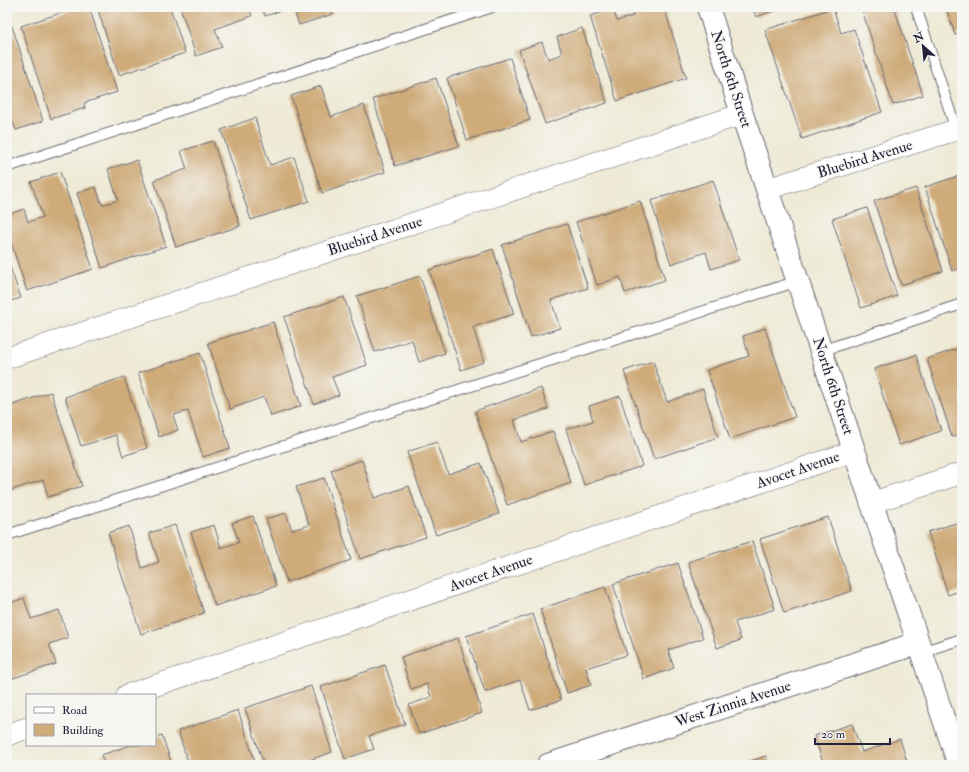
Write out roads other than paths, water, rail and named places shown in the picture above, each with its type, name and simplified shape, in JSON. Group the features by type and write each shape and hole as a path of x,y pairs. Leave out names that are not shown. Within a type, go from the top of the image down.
{"street":[{"name":"North 6th Street","path":"708,7 742,114 959,765"},
{"name":"Bluebird Avenue","path":"7,358 742,114"},
{"name":"Bluebird Avenue","path":"767,189 959,130"},
{"name":"Avocet Avenue","path":"130,694 854,451"},
{"path":"871,503 962,473"},
{"name":"West Zinnia Avenue","path":"548,765 920,648"},
{"path":"7,735 26,728"}],"lane":[{"path":"7,167 492,7"},
{"path":"916,7 959,130"},
{"path":"7,535 798,281"},
{"path":"821,350 962,304"},
{"path":"920,648 962,639"}]}
